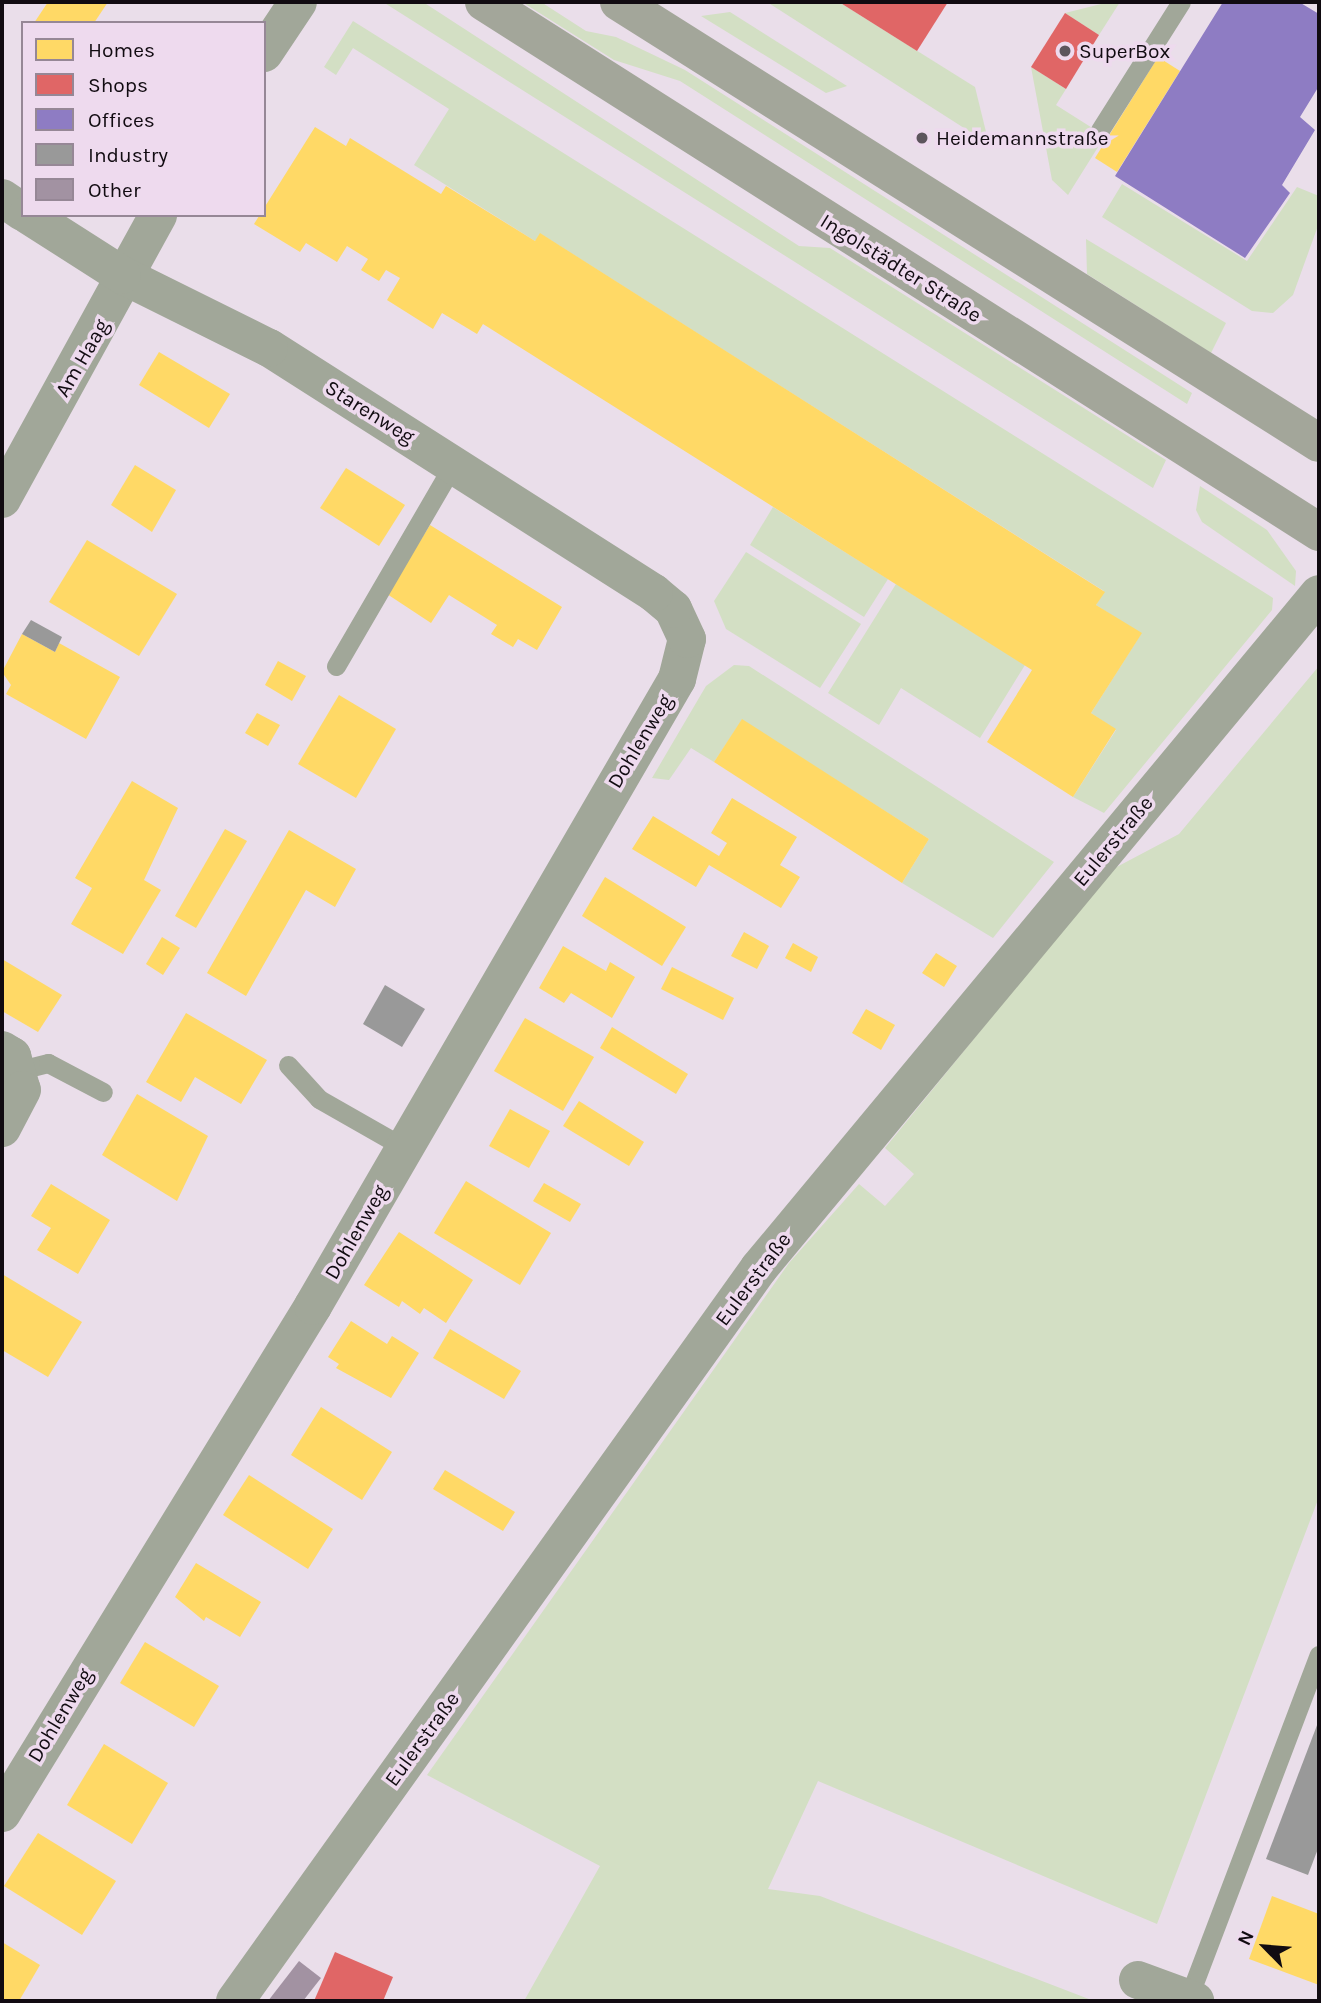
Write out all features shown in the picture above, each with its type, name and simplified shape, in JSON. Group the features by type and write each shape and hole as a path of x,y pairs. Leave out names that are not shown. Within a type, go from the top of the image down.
{"main road":[{"name":"Ingolstädter Straße","path":"484,2 1319,532"},
{"path":"619,2 1319,443"}],"street":[{"path":"266,50 298,2"},
{"path":"2,198 21,211"},
{"name":"Starenweg","path":"32,217 122,275 270,348 654,593 678,616 687,639"},
{"name":"Am Haag","path":"2,499 107,316 122,275 158,217"},
{"name":"Eulerstraße","path":"235,2001 758,1268 1319,594"},
{"name":"Dohlenweg","path":"2,1812 405,1148 677,679 687,639"},
{"path":"2,1128 22,1090 9,1061"},
{"path":"1138,1980 1192,2000"}],"lane":[{"path":"1100,130 1181,2"},
{"path":"336,666 453,465"},
{"path":"9,1061 48,1063 103,1092"},
{"path":"288,1065 319,1099 405,1148"},
{"path":"1192,2000 1319,1656"}],"green space":[{"path":"383,2 423,2 799,246 830,248 1166,460 1153,488"},
{"path":"522,2 541,2 586,31 616,37 685,70 1192,393 1187,404 680,81 614,60"},
{"path":"767,2 839,2 975,87 989,144"},
{"path":"1109,2 1120,2 1099,35 1065,13"},
{"path":"730,12 847,86 826,93 701,16"},
{"path":"353,21 1273,598 1272,610 1104,813 1073,797 1116,730 1091,713 1141,634 1096,605 1104,591 541,234 535,241 414,165 449,109 353,48 336,75 324,67"},
{"path":"1031,67 1066,89 1056,105 1105,136 1068,195 1052,180"},
{"path":"1122,184 1247,261 1297,187 1319,196 1319,223 1293,295 1273,313 1252,311 1102,217"},
{"path":"1086,239 1226,323 1211,353 1087,274"},
{"path":"1200,486 1267,530 1296,571 1295,586 1202,522 1196,510"},
{"path":"773,507 888,579 864,617 750,545"},
{"path":"746,552 861,624 820,688 726,629 714,601"},
{"path":"896,584 1025,665 980,738 901,688 879,725 828,693"},
{"path":"734,665 749,666 1054,862 993,938 902,883 929,839 742,720 714,762 691,748 669,780 652,778 706,686"},
{"path":"1319,666 1319,1497 1157,1924 818,1781 768,1889 820,1896 1094,2001 524,2001 600,1866 427,1775 789,1263 859,1184 885,1206 914,1174 885,1148 1111,870 1179,834"}],"building: Homes":[{"path":"48,2 108,2 95,21 35,21"},
{"path":"1158,57 1180,71 1117,172 1095,158"},
{"path":"315,127 346,146 350,138 441,194 446,186 535,241 540,233 1105,592 1096,605 1142,633 1091,713 1116,729 1073,797 987,742 1032,670 483,324 477,334 442,313 433,329 387,300 400,278 386,270 379,281 361,270 368,259 347,246 337,262 306,243 300,252 254,224 258,217 266,217 266,205"},
{"path":"159,352 230,394 209,428 139,385"},
{"path":"135,465 176,490 152,532 111,505"},
{"path":"346,468 405,505 379,546 320,508"},
{"path":"430,525 562,607 537,650 518,639 513,647 491,634 497,625 449,595 431,623 387,594"},
{"path":"87,540 177,594 139,656 49,602"},
{"path":"22,634 55,652 59,643 120,677 86,739 6,694 11,685 2,672"},
{"path":"278,661 306,676 292,701 265,685"},
{"path":"339,695 396,729 356,798 298,764"},
{"path":"257,713 280,725 268,746 245,733"},
{"path":"742,719 929,839 902,883 714,762"},
{"path":"132,781 178,808 144,880 161,890 123,954 71,924 92,888 75,878"},
{"path":"732,798 797,837 780,865 800,877 781,908 709,865 696,887 632,849 653,816 719,856 727,843 711,833"},
{"path":"225,829 247,841 196,928 175,916"},
{"path":"289,830 356,869 335,907 306,890 246,996 207,973"},
{"path":"605,877 686,927 662,966 582,916"},
{"path":"744,932 769,946 757,969 731,956"},
{"path":"162,937 180,948 163,975 146,964"},
{"path":"793,943 818,957 811,972 785,958"},
{"path":"563,946 606,971 610,962 635,977 612,1018 571,993 564,1003 539,988"},
{"path":"936,953 957,966 944,987 922,973"},
{"path":"2,959 62,995 38,1032 2,1011"},
{"path":"672,967 734,998 723,1020 661,989"},
{"path":"866,1009 895,1025 881,1050 852,1033"},
{"path":"186,1013 267,1060 241,1104 195,1077 181,1102 146,1082"},
{"path":"525,1018 594,1057 563,1111 494,1071"},
{"path":"612,1027 688,1074 676,1094 600,1048"},
{"path":"137,1094 208,1136 177,1201 102,1155"},
{"path":"579,1101 644,1142 629,1166 563,1126"},
{"path":"510,1109 550,1131 529,1168 489,1146"},
{"path":"466,1181 551,1233 520,1285 434,1233"},
{"path":"544,1183 581,1204 570,1222 533,1201"},
{"path":"51,1184 110,1220 78,1274 37,1250 51,1228 31,1216"},
{"path":"399,1232 473,1280 446,1323 424,1308 420,1314 402,1301 399,1307 364,1285"},
{"path":"2,1274 82,1322 48,1377 2,1350"},
{"path":"351,1321 387,1344 392,1336 419,1353 391,1398 336,1368 339,1364 328,1357"},
{"path":"450,1329 521,1371 504,1399 433,1358"},
{"path":"321,1407 392,1452 362,1500 291,1455"},
{"path":"445,1470 515,1512 503,1531 433,1489"},
{"path":"249,1475 333,1529 308,1569 223,1515"},
{"path":"196,1563 261,1602 240,1637 206,1617 204,1621 175,1597"},
{"path":"145,1642 219,1686 194,1727 120,1683"},
{"path":"104,1744 168,1783 132,1844 67,1805"},
{"path":"38,1833 116,1881 82,1935 4,1886"},
{"path":"1272,1896 1319,1914 1319,1985 1249,1959"},
{"path":"2,1942 40,1965 19,2001 2,2001"}],"building: Shops":[{"path":"839,2 948,2 917,51"},
{"name":"SuperBox","path":"1065,13 1099,35 1066,89 1031,67"},
{"path":"335,1952 393,1977 383,2001 314,2001"}],"building: Offices":[{"path":"1223,2 1299,2 1319,14 1319,86 1300,117 1315,130 1282,185 1290,193 1245,258 1115,176"}],"building: Industry":[{"path":"31,620 62,637 55,652 22,634"},
{"path":"385,985 425,1009 402,1047 363,1024"},
{"path":"1319,1720 1319,1846 1308,1875 1266,1859"}],"building: Other":[{"path":"299,1961 321,1978 303,2001 268,2001"}],"place":[{"name":"SuperBox","path":"1065,51"},
{"name":"Heidemannstraße","path":"922,138"}]}
